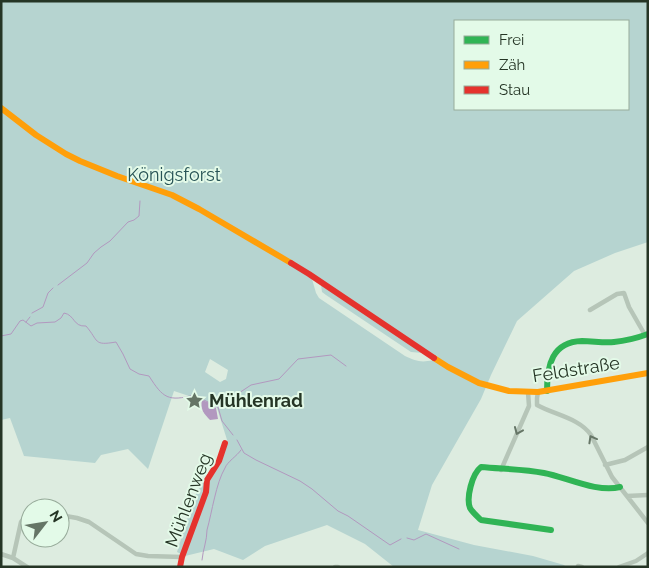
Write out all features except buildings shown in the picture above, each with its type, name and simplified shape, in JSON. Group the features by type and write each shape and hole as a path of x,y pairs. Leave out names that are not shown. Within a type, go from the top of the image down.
{"main road":[{"name":"Feldstraße","path":"1,108 36,135 66,154 117,176 172,195 199,209 309,274 457,373 479,383 509,391 538,392 648,373"},
{"path":"547,391 546,376 549,363 564,346 575,342 614,342 646,334"},
{"name":"Mühlenweg","path":"180,567 204,497 207,480 219,460 225,443"},
{"path":"550,530 481,520 473,513 468,497 477,470 481,467 544,473 571,481 612,489 620,487"}],"street":[{"path":"590,310 617,294 624,293 629,307 646,334"},
{"path":"501,470 529,406 528,392"},
{"path":"538,392 536,398 538,406"},
{"path":"529,406 538,406 584,427 591,435 605,465 648,523"},
{"path":"605,465 625,460 648,447"},
{"path":"627,496 648,495"},
{"path":"70,517 89,522 136,554 182,557"},
{"path":"13,558 20,526"},
{"path":"620,567 648,553"},
{"path":"1,554 13,558 27,567"},
{"path":"578,566 582,567"}],"green space":[{"name":"Königsforst","path":"1,1 648,1 648,242 615,253 574,271 517,321 481,399 432,485 418,530 474,545 533,556 566,567 394,567 365,544 327,525 265,546 243,560 214,549 185,556 177,552 194,497 228,443 217,408 210,403 174,391 148,469 128,449 101,455 95,463 24,456 10,418 1,420","holes":["312,279 321,285 322,292 326,295 411,352 423,353 433,360 419,361 405,356 319,298","210,359 228,370 226,379 220,382 205,372"]}],"shaded area":[{"path":"202,400 216,408 218,419 210,420 206,416 202,409"}],"waterway":[{"path":"58,285 87,263 94,253 110,241 128,222 139,216 140,201"},
{"path":"32,313 43,307 48,293 53,288"},
{"path":"1,336 11,334 20,321 23,320 31,326 37,323 55,322 64,313 68,314 76,323 86,326 100,343 116,342 130,369 139,374 149,376 163,394 172,398 194,395"},
{"path":"26,322 30,317"},
{"path":"218,407 251,385 279,379 298,359 331,355 346,366"},
{"path":"202,399 218,407 222,421 233,435"},
{"path":"237,440 244,453 300,481 338,511 390,545 401,539"},
{"path":"202,560 219,481 226,466 241,450"},
{"path":"407,538 414,540 426,534 459,549"}],"traffic: fast":[{"path":"547,391 550,364 558,350 564,346 572,342 582,341 618,342 648,334"},
{"path":"551,530 481,520 471,510 469,504 471,486 478,470 481,467 528,471 553,475 602,488 620,487"}],"traffic: slow":[{"path":"1,108 36,135 66,154 117,176 172,195 291,263"},
{"path":"434,358 479,383 509,391 538,392 648,373"}],"traffic: jam":[{"path":"291,263 434,358"},
{"path":"180,567 206,492 207,480 219,461 225,443"}],"place":[{"name":"Mühlenrad","path":"195,400"}]}
